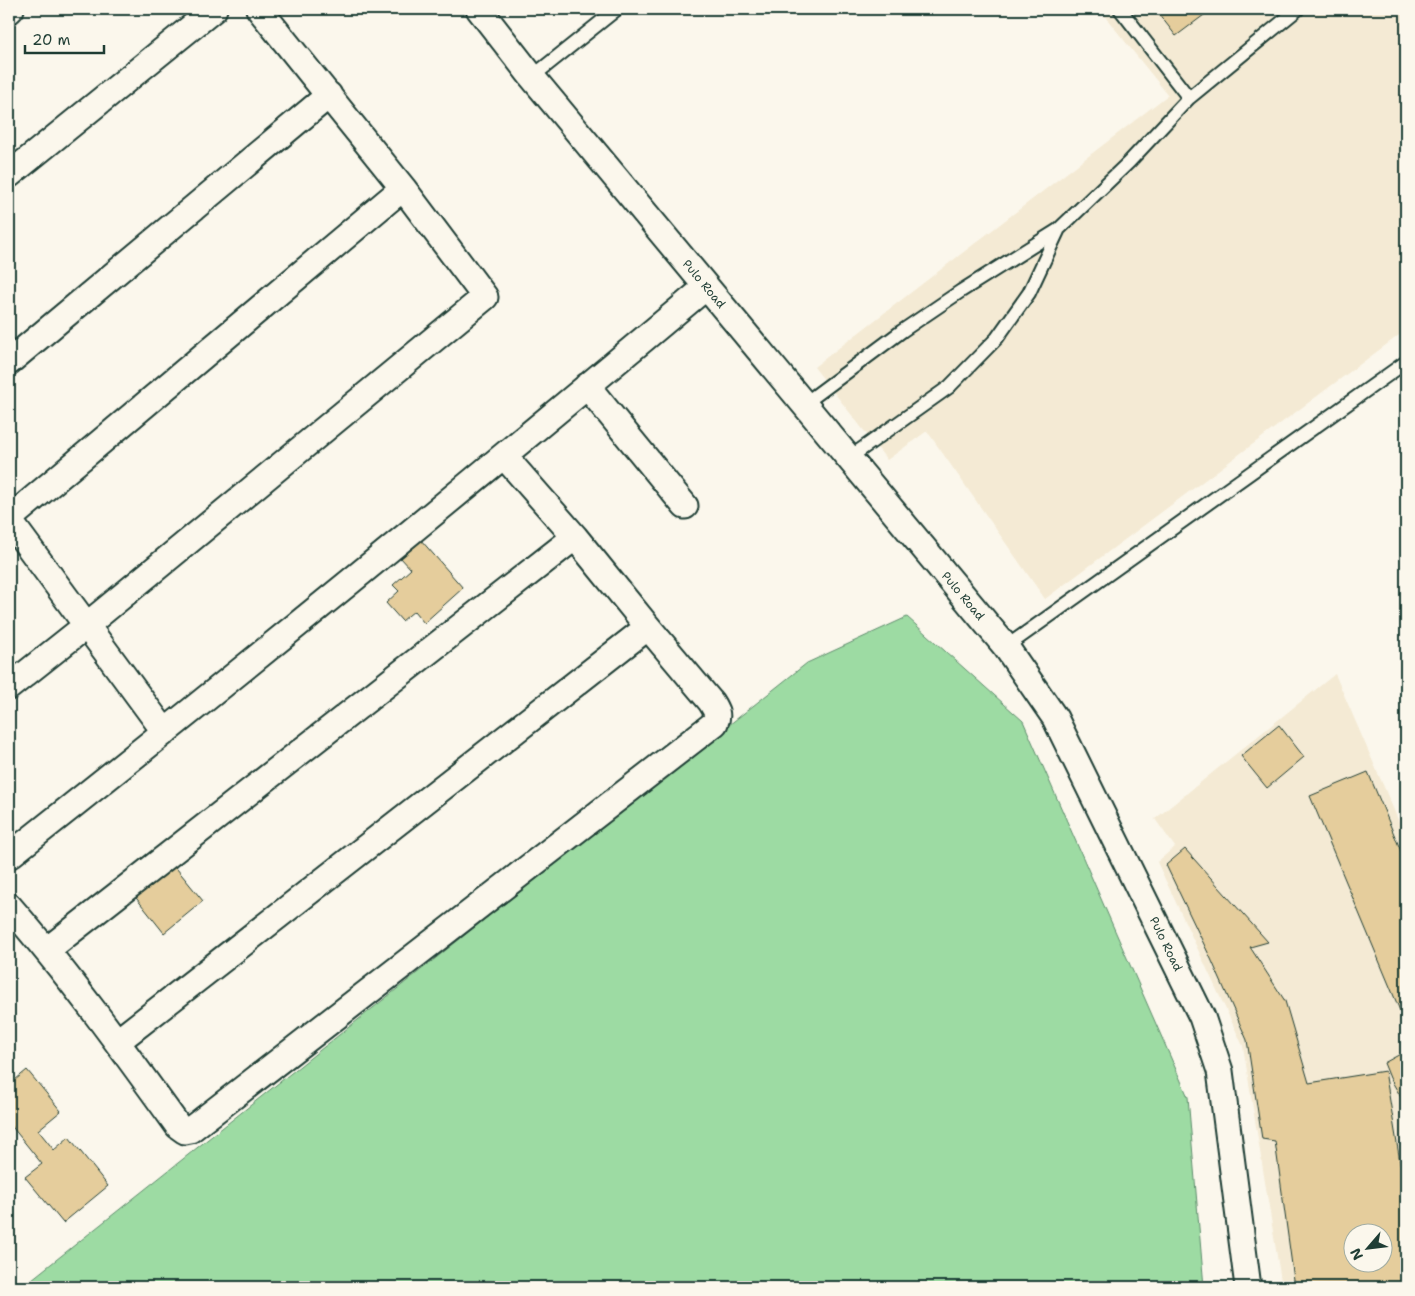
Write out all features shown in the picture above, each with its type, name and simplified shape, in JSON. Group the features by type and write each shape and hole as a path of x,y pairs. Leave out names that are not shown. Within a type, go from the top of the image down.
{"street":[{"path":"9,175 214,9"},
{"path":"9,687 485,297 404,188 259,9"},
{"name":"Pulo Road","path":"479,9 532,77 1006,646 1055,718 1202,1017 1220,1071 1248,1287"},
{"path":"9,362 329,95"},
{"path":"165,732 9,520 404,188"},
{"path":"9,856 165,732 504,456 706,287"},
{"path":"587,386 685,506"},
{"path":"9,906 47,950 118,1042 178,1126 185,1130 190,1130 715,723 717,717 716,710 711,702 575,537 504,456"},
{"path":"47,950 575,537"},
{"path":"118,1042 648,627"}],"lane":[{"path":"532,77 617,9"},
{"path":"1120,9 1189,98"},
{"path":"804,404 924,316 1058,230 1129,162 1189,98 1298,9"},
{"path":"849,458 949,387 997,338 1029,293 1058,230"},
{"path":"1006,646 1406,362"}],"shaded area":[{"path":"1099,9 1406,9 1406,330 1045,599 927,431 887,460 814,367 1168,95"},
{"path":"1335,674 1406,838 1406,1287 1282,1287 1243,1046 1157,862 1175,847 1155,819"}],"green space":[{"path":"907,617 1023,721 1188,1097 1204,1287 22,1287 807,663"}],"building":[{"path":"1155,9 1212,9 1176,36"},
{"path":"420,539 463,588 424,623 414,611 402,621 386,603 399,591 393,585 411,569 400,557"},
{"path":"1279,725 1304,757 1267,788 1241,756"},
{"path":"1368,772 1406,863 1406,1025 1310,796"},
{"path":"1185,849 1268,942 1250,947 1285,1001 1309,1083 1385,1071 1406,1198 1406,1287 1295,1287 1275,1141 1262,1139 1247,1040 1166,865"},
{"path":"168,858 203,901 164,933 129,889"},
{"path":"1406,1051 1406,1106 1384,1063"},
{"path":"27,1070 61,1111 38,1130 54,1150 69,1137 108,1186 63,1223 25,1177 42,1164 9,1123 9,1085"}]}
